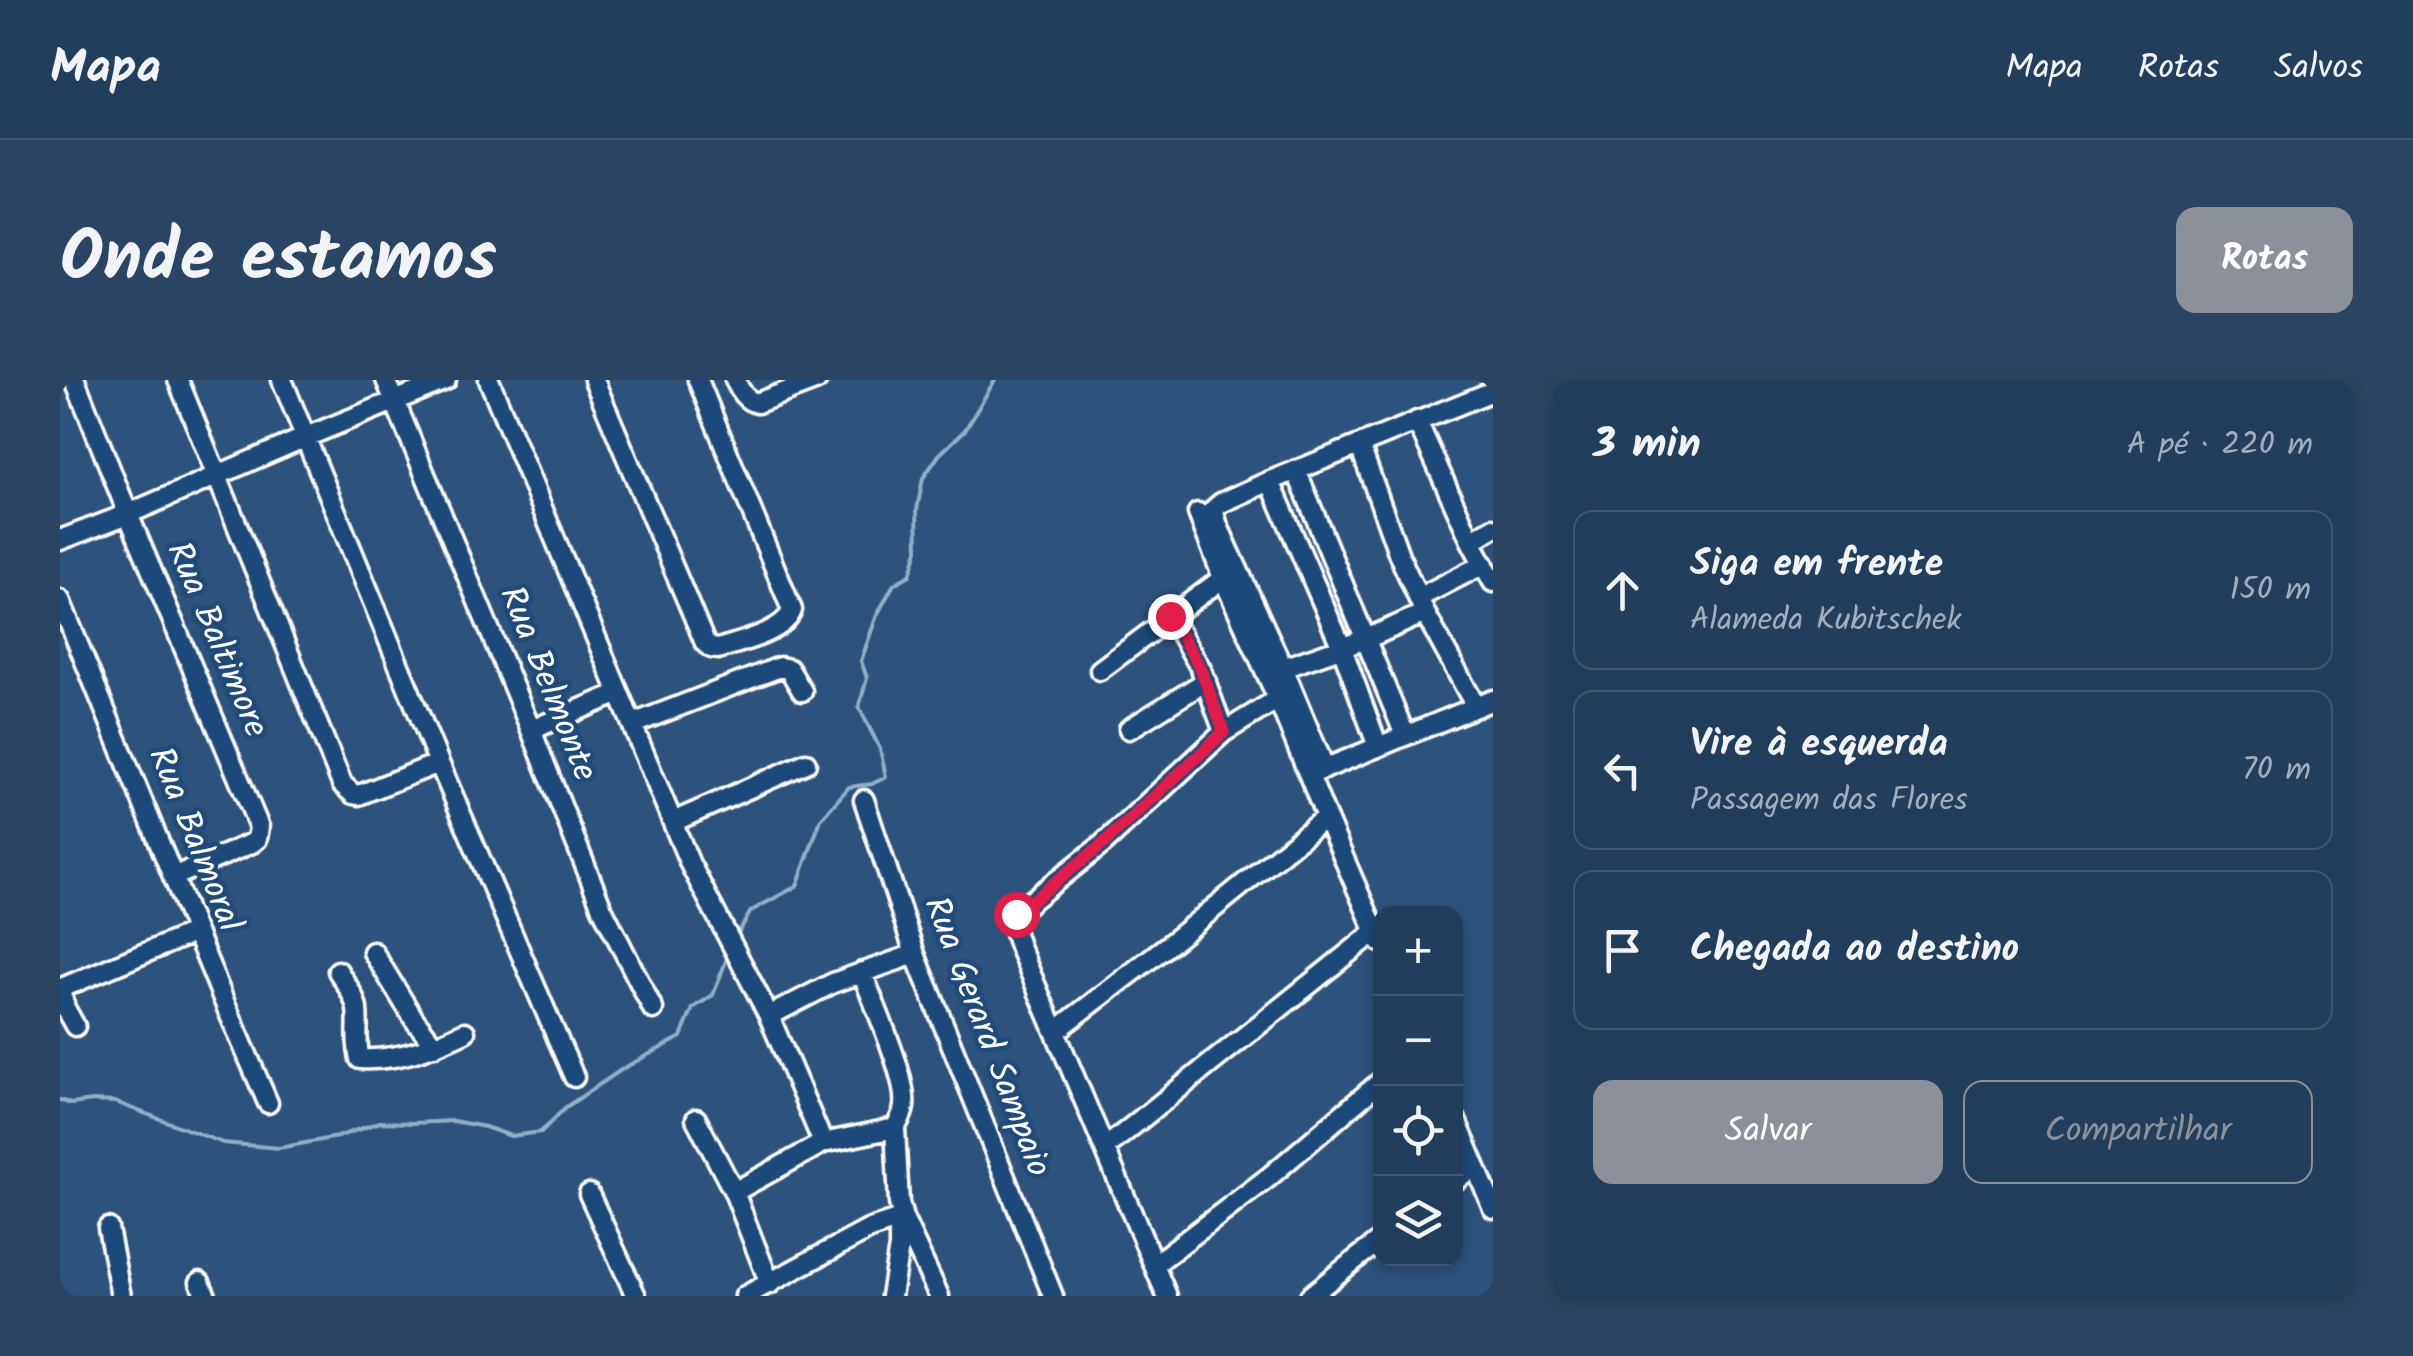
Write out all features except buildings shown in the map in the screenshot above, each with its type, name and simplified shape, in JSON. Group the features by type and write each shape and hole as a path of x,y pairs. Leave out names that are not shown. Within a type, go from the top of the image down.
{"street":[{"name":"Rua Baltimore","path":"75,380 259,827 252,843 173,878"},
{"path":"178,380 342,784 360,795 439,763"},
{"path":"282,380 439,763 574,1077"},
{"name":"Rua Belmonte","path":"386,380 602,908 653,1010"},
{"path":"60,540 446,380"},
{"path":"489,380 672,822 769,1016 823,1143"},
{"path":"594,380 701,632 708,646 718,649 781,626 792,610 698,380"},
{"path":"735,380 748,401 757,403 817,380"},
{"path":"1373,925 1326,817 1317,772 1283,668 1214,510 1216,505 1270,480 1489,393 1493,413"},
{"path":"1418,421 1493,582"},
{"path":"1317,772 1485,703 1422,605 1399,555 1360,446"},
{"path":"1296,470 1405,735"},
{"path":"1270,480 1342,648 1378,747"},
{"path":"1198,514 1278,699 1317,772"},
{"path":"1471,541 1493,528"},
{"path":"1283,668 1366,640 1484,564"},
{"path":"1100,670 1223,578"},
{"name":"Rua Balmoral","path":"60,600 268,1103"},
{"path":"1170,616 1195,657 1224,732"},
{"path":"633,724 780,667 789,669 798,684"},
{"path":"1129,729 1206,681"},
{"path":"532,730 619,693"},
{"path":"1168,1296 1015,935 1014,919 1021,908 1103,844 1224,732 1278,699"},
{"path":"672,822 806,763"},
{"name":"Rua Gerard Sampaio","path":"864,800 916,954 1053,1296"},
{"path":"1056,1031 1326,817"},
{"path":"75,1026 65,1008 61,991 64,987 196,932"},
{"path":"1106,1148 1373,940"},
{"path":"373,952 435,1046"},
{"path":"769,1016 819,990 916,954"},
{"path":"338,972 357,1010 360,1060 408,1055 465,1032"},
{"path":"862,972 904,1092 902,1117 895,1128 901,1219 891,1296"},
{"path":"1155,1264 1269,1177 1375,1086"},
{"path":"696,1119 734,1192 770,1284"},
{"path":"734,1192 823,1143 895,1128"},
{"path":"1463,1137 1493,1208"},
{"path":"1461,1176 1475,1165"},
{"path":"589,1194 633,1295"},
{"path":"745,1296 870,1229 901,1219"},
{"path":"901,1219 939,1296"},
{"path":"108,1228 121,1296"},
{"path":"1310,1296 1373,1246"}],"waterway":[{"path":"737,935 751,911 797,886 821,819 849,787 872,784 886,777 880,749 859,707 867,678 861,661 877,615 894,584 910,575 918,550 917,510 923,478 939,455 965,430 995,380"},
{"path":"60,1100 71,1104 115,1102 223,1143 279,1148 337,1137 380,1122 453,1121 511,1136 541,1132 566,1107 624,1068 681,1037 693,1008 713,995 729,953"}],"route":[{"path":"1016,914 1103,844 1224,732 1201,669 1170,616"}]}
